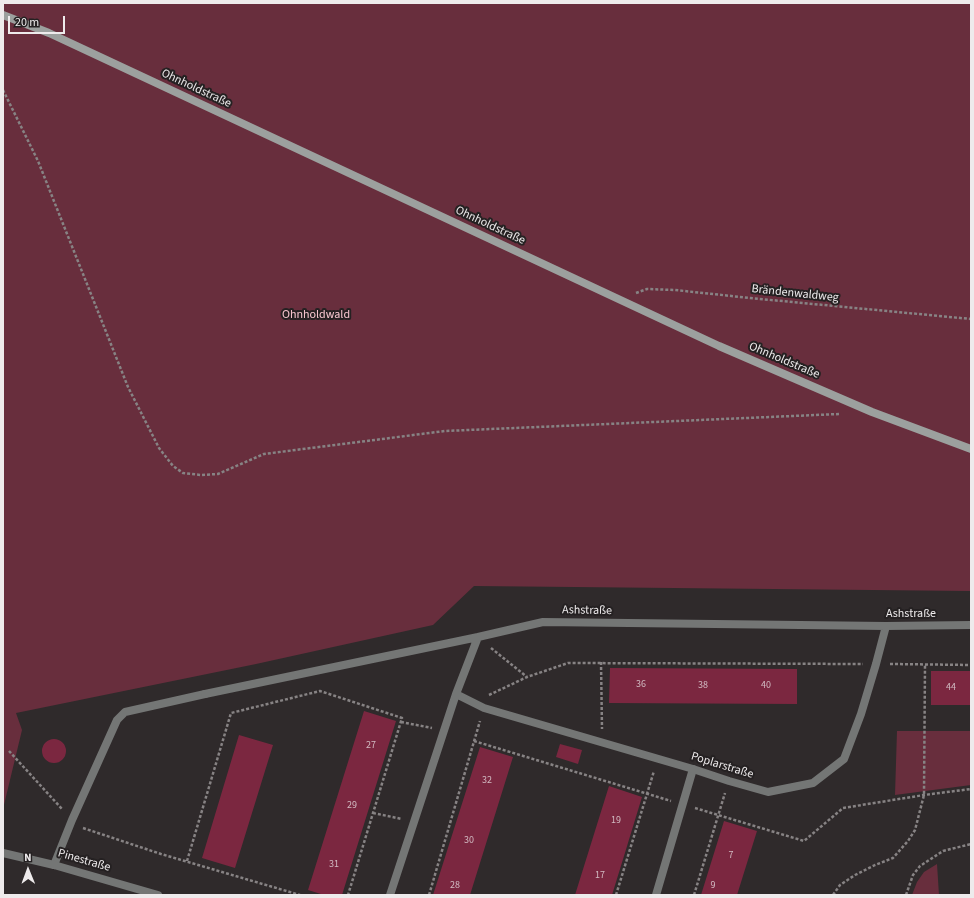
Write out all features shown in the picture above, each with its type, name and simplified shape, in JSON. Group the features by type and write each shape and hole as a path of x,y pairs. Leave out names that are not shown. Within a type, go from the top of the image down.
{"main road":[{"name":"Ohnholdstraße","path":"3,15 56,37 720,346 872,412 971,449"}],"street":[{"name":"Ashstraße","path":"54,865 72,820 117,720 125,712 543,622 886,626 971,625"},
{"name":"Poplarstraße","path":"456,694 484,708 768,792 813,784 844,759 861,714 886,626"},
{"path":"390,895 456,694 478,637"},
{"path":"656,895 693,769"},
{"name":"Pinestraße","path":"3,853 54,865 158,895"}],"path":[{"path":"3,90 38,161 128,387 159,448 173,466 183,473 201,475 218,474 264,454 445,431 840,414"},
{"name":"Brändenwaldweg","path":"620,299 647,289 675,290 971,319"},
{"path":"478,637 527,677"},
{"path":"428,895 489,694 527,677 568,662 971,665"},
{"path":"601,662 602,729 609,731"},
{"path":"833,895 840,885 855,876 893,858 908,841 915,830 924,795 925,665"},
{"path":"187,861 231,713 320,691 402,718 348,895"},
{"path":"401,722 444,730"},
{"path":"474,741 804,841 843,808 971,789"},
{"path":"9,751 72,820 83,829 300,895"},
{"path":"616,895 658,759"},
{"path":"694,895 729,781"},
{"path":"373,813 415,821"},
{"path":"906,895 913,875 920,866 943,851 971,844"}],"green space":[{"name":"Ohnholdwald","path":"3,3 971,3 971,591 474,586 433,625 256,664 16,713 22,730 3,809"},
{"path":"897,731 971,731 971,785 895,795"},
{"path":"937,864 939,895 912,895 917,882 924,872"}],"building":[{"path":"610,668 797,669 797,704 609,703"},
{"path":"931,671 971,671 971,705 931,705"},
{"path":"364,711 396,721 342,895 324,895 308,890"},
{"path":"239,735 273,745 235,868 202,858"},
{"path":"54,739 59,740 65,746 65,756 59,762 54,763 49,762 43,756 42,751 43,746 49,740"},
{"path":"560,744 582,750 578,764 556,757"},
{"path":"480,747 513,757 470,895 433,895"},
{"path":"609,786 642,797 612,895 575,895"},
{"path":"724,821 757,831 737,895 701,895"}]}
